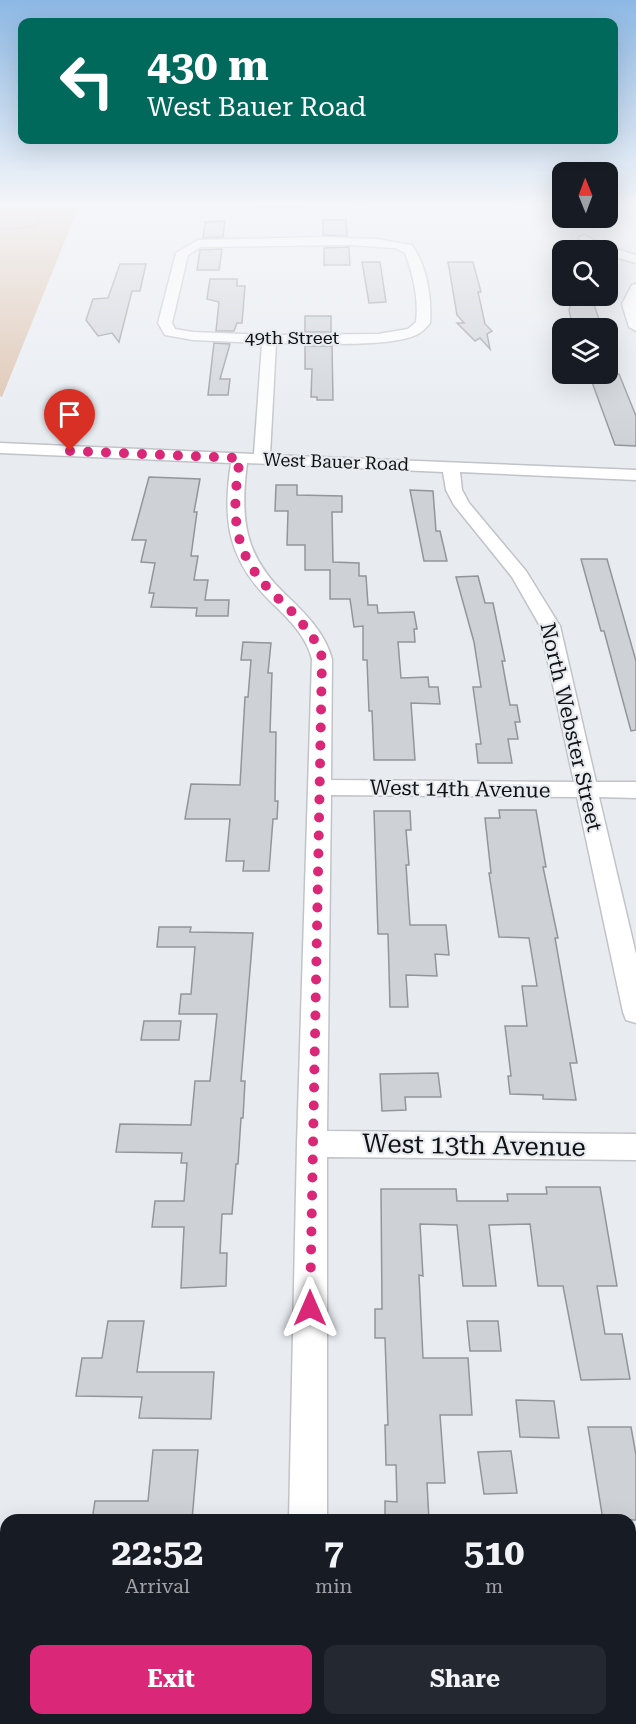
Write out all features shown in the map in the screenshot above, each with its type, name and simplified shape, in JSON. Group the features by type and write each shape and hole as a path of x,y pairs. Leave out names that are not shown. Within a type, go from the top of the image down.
{"street":[{"name":"49th Street","path":"174,283 165,323 170,332 193,336 269,339 378,338 412,332 423,323 424,310 419,283"},
{"path":"636,288 628,304 636,327"},
{"path":"269,339 251,459 235,492 235,519 242,553 262,581 290,610 319,647 322,658 312,1144 308,1514"},
{"name":"West Bauer Road","path":"0,448 636,475"},
{"name":"North Webster Street","path":"451,467 454,490 462,505 520,575 550,626 636,1012"},
{"name":"West 14th Avenue","path":"320,787 636,790"},
{"name":"West 13th Avenue","path":"312,1144 636,1147"}],"shaded area":[{"path":"0,283 48,283 2,397 0,396"}],"building":[{"path":"113,283 142,283 140,291 132,291 119,342 112,333 98,336 86,320 93,299 108,298"},
{"path":"209,283 237,283 237,286 245,286 242,323 237,323 234,331 216,331 219,302 207,299"},
{"path":"366,283 383,283 386,302 369,303"},
{"path":"452,283 479,283 481,292 478,292 485,324 492,331 487,334 490,349 480,338 475,341 457,323 464,323 457,315"},
{"path":"570,306 594,306 599,318 571,318"},
{"path":"305,316 331,316 331,332 305,332"},
{"path":"214,343 230,344 220,379 230,379 228,395 208,395"},
{"path":"305,346 332,346 333,400 317,400 317,397 311,397 312,369 305,369"},
{"path":"619,374 636,416 636,446 615,445 593,384 618,384"},
{"path":"149,477 200,479 194,512 197,512 191,556 198,556 194,580 208,580 205,600 229,600 228,616 196,616 197,608 151,607 154,593 149,593 155,563 141,562 146,540 132,540"},
{"path":"276,485 297,485 297,495 342,496 342,512 332,512 333,562 359,563 359,576 366,576 368,605 377,605 378,613 414,612 417,629 414,629 415,642 398,642 401,678 428,677 429,687 438,687 440,704 411,703 415,760 374,760 367,660 363,660 363,626 354,627 350,599 330,599 330,570 305,570 305,545 287,545 288,511 275,511"},
{"path":"410,490 433,491 436,531 440,531 447,561 424,561"},
{"path":"581,559 607,559 636,661 636,730 631,731 604,631 601,631"},
{"path":"478,576 485,603 493,603 505,661 502,661 510,705 517,705 520,722 515,722 518,739 508,739 512,763 478,763 476,744 481,744 473,687 481,687 474,642 456,577"},
{"path":"243,642 271,643 268,673 272,673 270,732 276,732 275,801 278,801 277,819 273,819 269,871 243,871 244,861 226,861 230,819 185,819 191,784 240,785 245,697 248,697 251,660 241,660"},
{"path":"499,810 536,810 546,867 543,867 558,938 555,938 577,1063 570,1063 576,1100 543,1099 543,1095 510,1094 508,1076 511,1076 505,1026 527,1026 522,986 537,986 529,938 499,937 489,873 491,873 485,818 500,818"},
{"path":"374,811 410,811 411,830 406,830 409,865 406,865 410,925 446,925 449,955 435,954 437,976 406,975 408,1007 390,1007 388,934 378,934"},
{"path":"159,927 191,927 190,932 253,933 241,1081 245,1081 238,1164 236,1164 232,1214 222,1214 220,1253 227,1253 226,1286 181,1288 184,1227 152,1227 155,1201 184,1201 187,1163 181,1163 182,1153 116,1152 120,1124 191,1125 195,1081 210,1081 217,1014 179,1014 181,994 191,994 195,947 157,947"},
{"path":"144,1021 181,1021 179,1040 141,1040"},
{"path":"438,1073 441,1097 405,1097 406,1110 382,1111 380,1074"},
{"path":"546,1187 600,1187 617,1286 597,1286 605,1334 622,1334 630,1379 581,1380 563,1286 538,1286 530,1224 489,1225 496,1286 463,1286 457,1225 420,1224 423,1276 419,1275 423,1358 468,1358 472,1415 440,1415 445,1483 427,1483 429,1514 385,1514 385,1501 397,1502 396,1465 386,1465 385,1425 388,1425 385,1338 375,1338 375,1309 382,1309 381,1189 456,1189 457,1201 508,1201 507,1194 547,1194"},
{"path":"108,1321 144,1321 137,1372 214,1372 211,1419 139,1418 142,1397 76,1396 82,1358 102,1358"},
{"path":"467,1321 498,1321 501,1351 470,1351"},
{"path":"516,1400 554,1401 559,1438 520,1437"},
{"path":"588,1427 631,1427 636,1455 636,1514 602,1514"},
{"path":"153,1450 198,1450 193,1514 93,1514 95,1501 148,1501"},
{"path":"511,1451 517,1493 484,1494 478,1452"}],"route":[{"path":"70,451 240,458 235,500 236,528 242,553 262,581 290,610 319,647 322,658 310,1308"}]}
